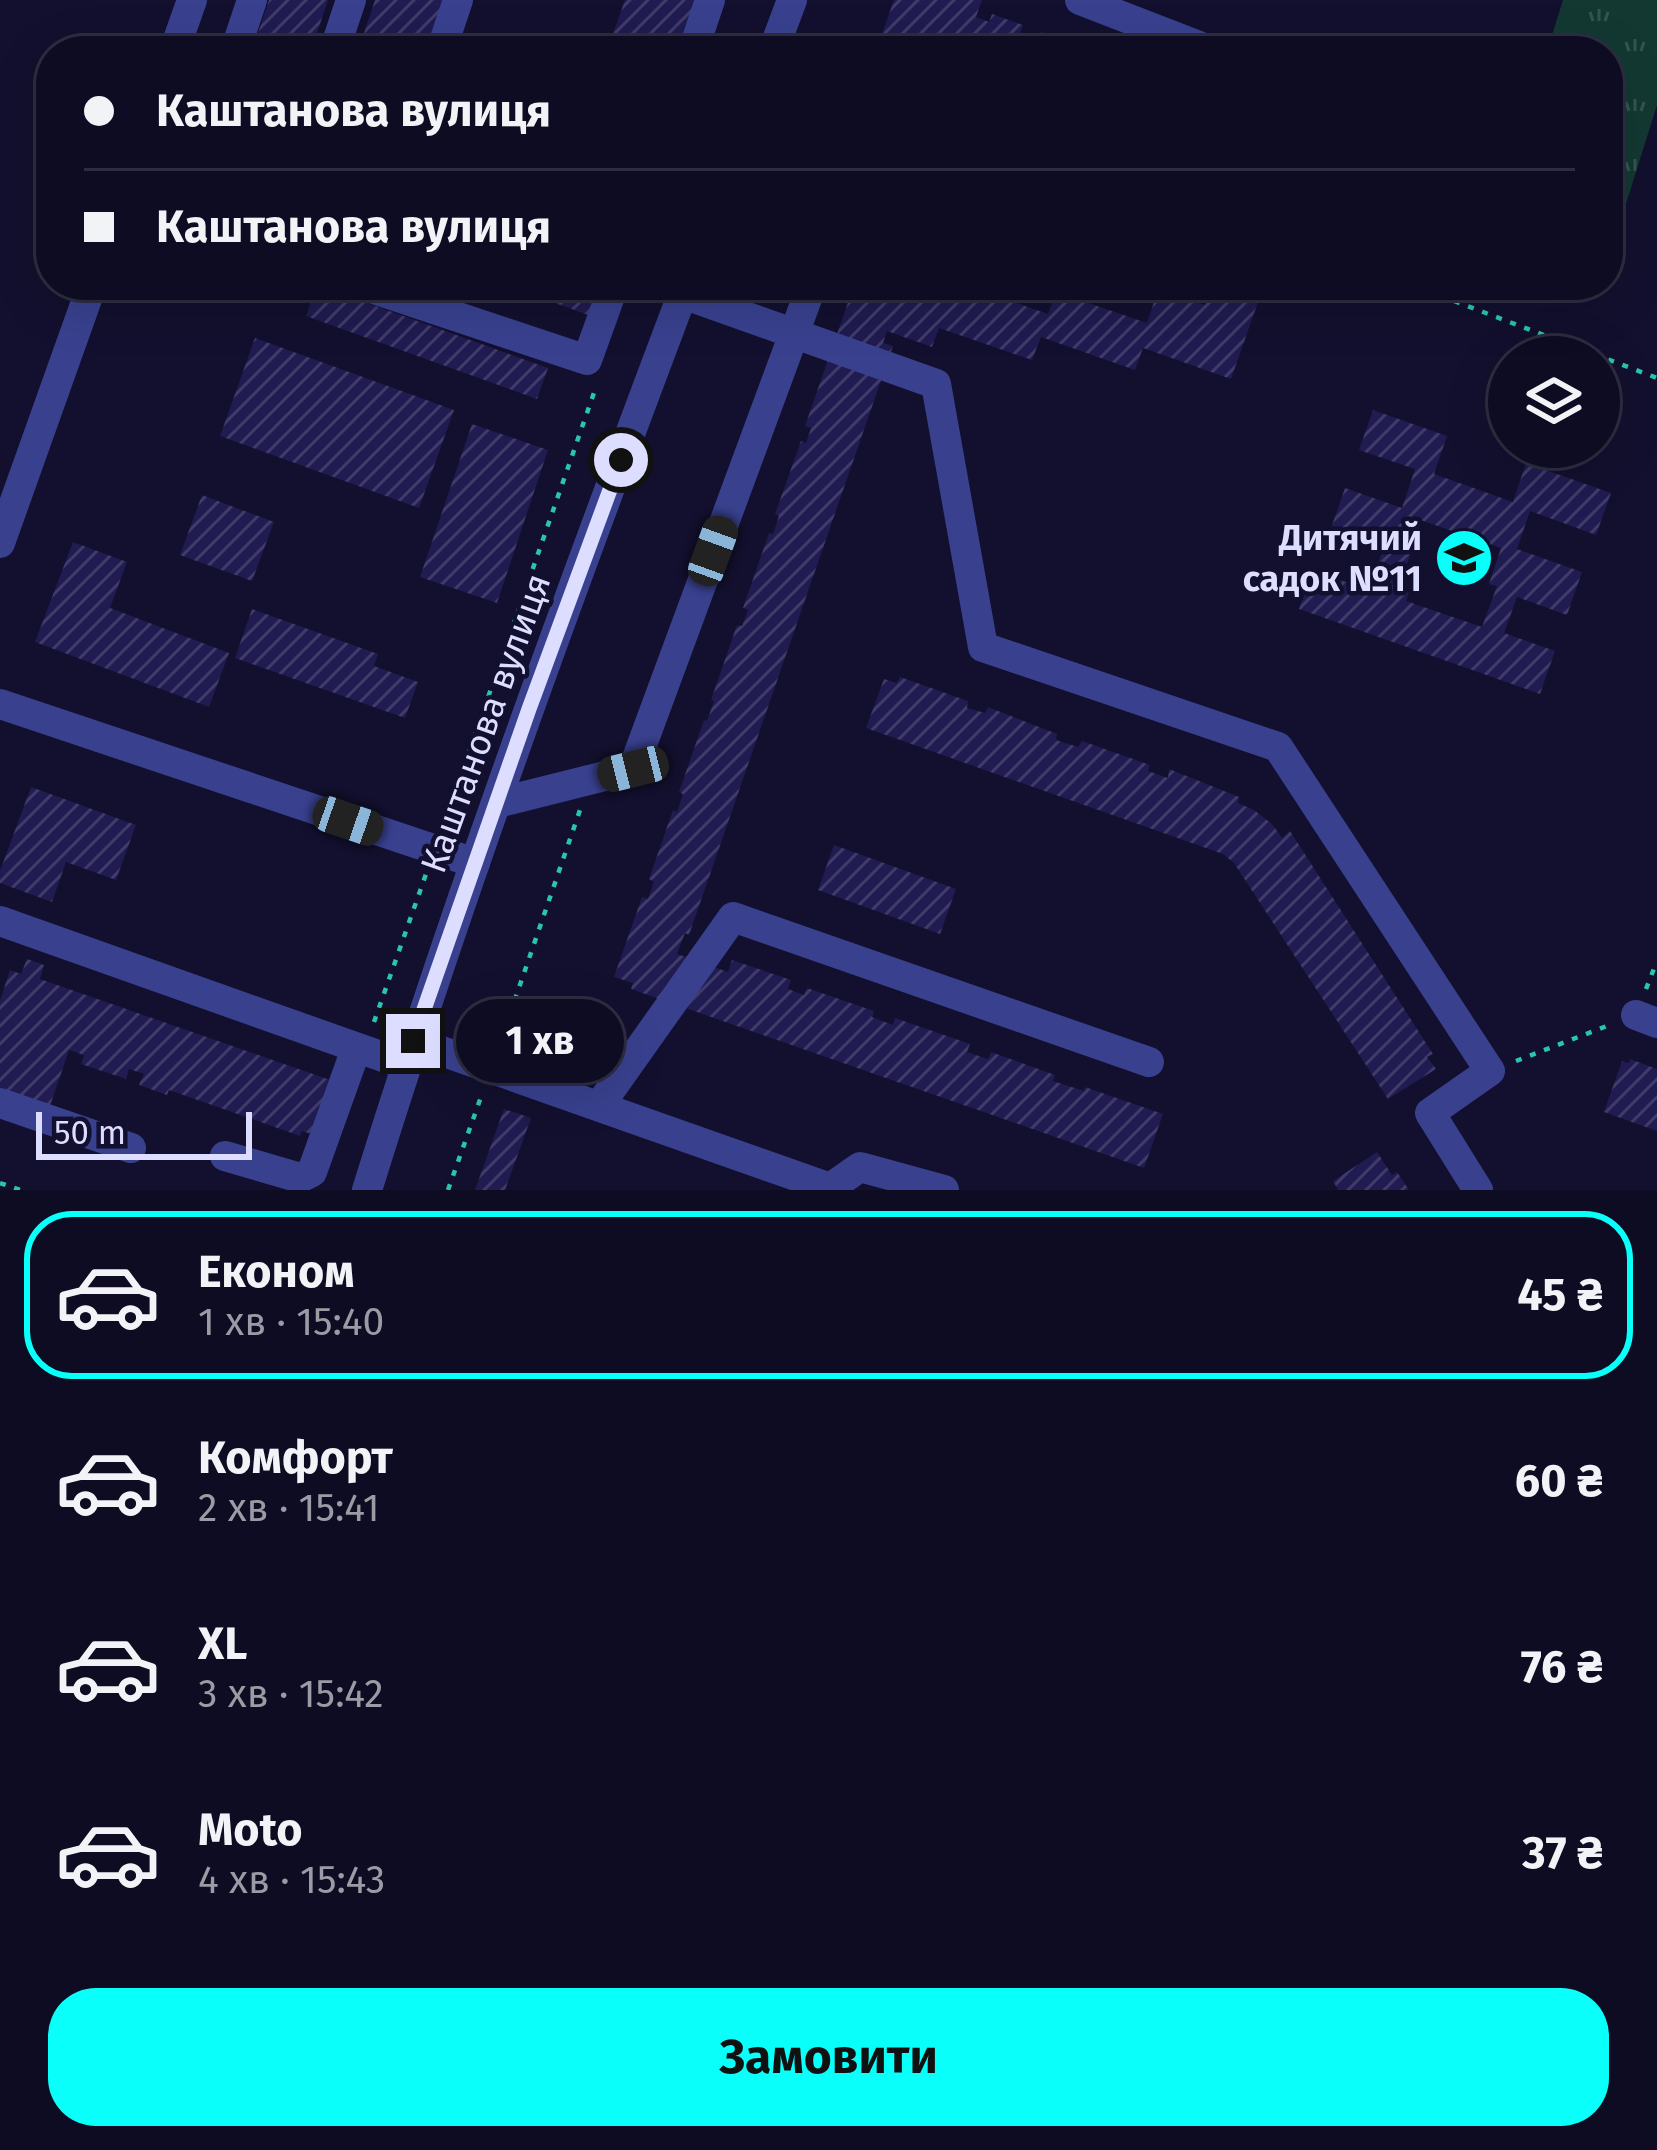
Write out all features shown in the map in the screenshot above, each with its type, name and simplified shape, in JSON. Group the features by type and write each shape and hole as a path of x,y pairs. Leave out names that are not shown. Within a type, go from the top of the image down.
{"street":[{"path":"179,36 192,0"},
{"path":"240,36 252,0"},
{"path":"339,36 351,0"},
{"path":"446,36 458,0"},
{"path":"698,36 710,0"},
{"path":"779,36 792,0"},
{"path":"1080,0 1173,36"},
{"path":"1,536 87,300"},
{"path":"407,300 587,360 609,300"},
{"name":"Каштанова вулиця","path":"367,1190 496,803 680,300"},
{"path":"710,300 936,383 983,647 1278,747 1490,1070 1430,1113 1478,1190"},
{"path":"496,803 633,769 806,300"},
{"path":"0,704 476,863"},
{"path":"599,1106 734,917 1149,1062"},
{"path":"0,921 360,1050 410,1053 491,1069 830,1188 860,1167 944,1190"},
{"path":"225,1156 300,1178 312,1172 360,1050"},
{"path":"0,1103 130,1148"}],"path":[{"path":"1452,300 1657,378"},
{"path":"360,1050 435,850 600,375"},
{"path":"448,1190 591,779"},
{"path":"1490,1070 1646,1019"},
{"path":"0,1183 20,1190"}],"green space":[{"path":"1563,0 1657,0 1657,105 1624,210 1623,36 1552,36"}],"building":[{"path":"269,0 328,0 316,36 257,36"},
{"path":"375,0 448,0 436,36 363,36"},
{"path":"625,0 697,0 685,36 612,36"},
{"path":"894,0 982,0 976,17 989,22 992,14 1023,25 1020,33 1027,36 881,36"},
{"path":"312,300 359,300 548,368 537,399 306,316"},
{"path":"546,300 593,300 588,315"},
{"path":"849,300 1008,300 1048,314 1053,300 1079,300 1147,323 1155,300 1205,305 1206,300 1259,300 1231,379 1143,348 1135,370 1041,337 1032,360 939,328 932,347 887,331 883,343 893,346 689,935 685,933 677,954 728,972 732,960 791,980 788,989 804,995 807,988 874,1011 872,1017 893,1025 895,1018 970,1044 967,1052 988,1059 991,1052 1055,1075 1053,1081 1163,1114 1144,1168 631,989 633,983 614,977 642,897 648,899 654,882 649,879 673,810 677,812 683,794 679,792 737,625 742,626 748,610 743,608 769,533 773,534 779,516 775,514 801,441 806,443 811,428 805,426"},
{"path":"255,338 454,410 419,508 220,436"},
{"path":"1373,410 1447,436 1434,474 1513,502 1524,468 1540,468 1611,493 1596,535 1530,511 1517,549 1582,572 1567,615 1517,597 1504,633 1555,651 1540,694 1299,609 1312,570 1369,590 1383,549 1330,531 1345,488 1402,508 1415,469 1359,450","holes":["1412,517 1501,548 1489,584 1497,586 1482,627 1406,601 1409,593 1398,589 1411,553 1400,549"]},
{"path":"472,424 548,450 497,603 420,577"},
{"path":"202,495 274,522 252,581 180,555"},
{"path":"73,542 127,562 110,608 229,653 209,707 35,642"},
{"path":"252,609 378,654 374,666 418,682 405,718 235,658"},
{"path":"900,677 968,701 967,708 985,713 988,707 1057,734 1056,740 1078,747 1082,741 1150,765 1148,771 1168,778 1169,769 1239,797 1238,803 1272,824 1282,838 1290,831 1433,1054 1427,1057 1436,1069 1388,1099 1234,863 1223,854 866,728 884,679 897,683"},
{"path":"31,787 136,825 116,880 66,862 52,902 0,883 0,871"},
{"path":"834,845 956,889 940,934 818,890"},
{"path":"27,959 44,965 40,979 333,1081 314,1135 302,1131 300,1136 169,1090 167,1095 139,1085 144,1074 129,1069 126,1079 81,1064 84,1055 69,1050 49,1109 0,1092 0,1001 10,970 21,974"},
{"path":"1630,1059 1657,1069 1657,1131 1604,1112 1622,1061 1629,1063"},
{"path":"504,1109 531,1118 505,1190 475,1190"},
{"path":"1377,1152 1409,1190 1338,1190 1333,1181"}],"place":[{"name":"Дитячий садок №11","path":"1464,558"}],"route":[{"path":"413,1041 621,460"}]}
